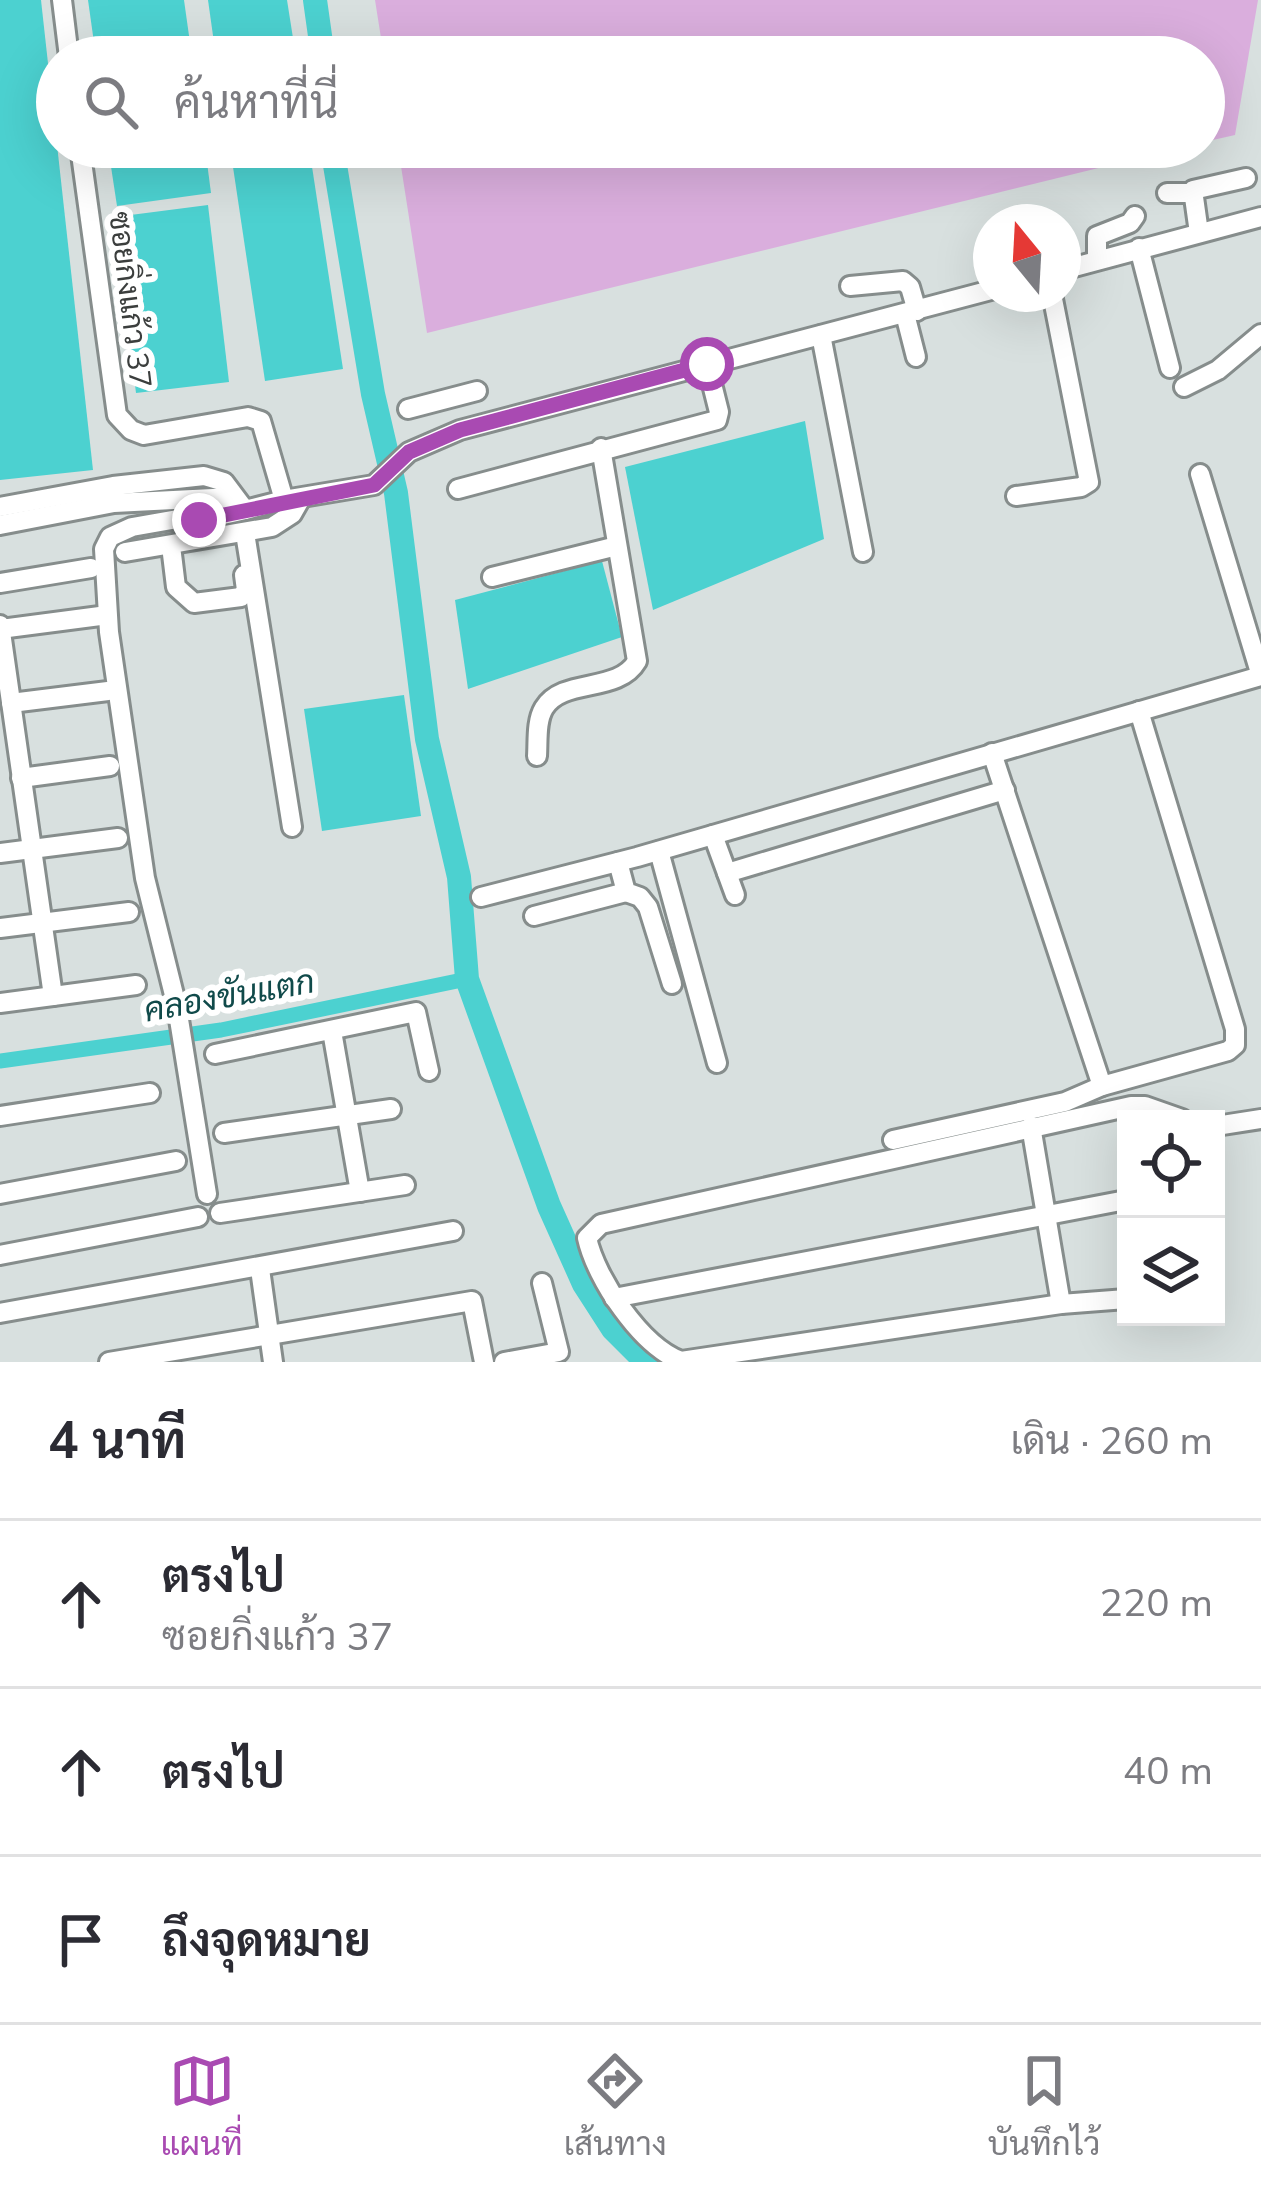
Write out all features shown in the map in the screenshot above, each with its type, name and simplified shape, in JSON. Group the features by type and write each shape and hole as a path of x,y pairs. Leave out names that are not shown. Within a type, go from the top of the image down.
{"street":[{"path":"62,0 66,36"},
{"name":"ซอยกิ่งแก้ว 37","path":"83,168 116,416 144,435 248,417 261,421 292,500"},
{"path":"1199,233 1194,188 1246,178"},
{"path":"1167,194 1191,193"},
{"path":"1097,260 1097,236 1130,224 1135,216"},
{"path":"1081,265 1261,217"},
{"path":"1139,248 1170,368"},
{"path":"850,286 903,281 910,286 916,358"},
{"path":"0,507 140,492 239,503 292,500 374,485 409,452 460,430 973,295"},
{"path":"1016,496 1088,482 1055,312"},
{"path":"1184,387 1218,370 1261,334"},
{"path":"821,335 863,552"},
{"path":"458,489 717,420 707,364"},
{"path":"408,409 477,391"},
{"path":"449,397 460,430"},
{"path":"537,756 538,724 545,705 560,695 622,677 637,662 602,448"},
{"path":"481,897 618,862 1261,676 1199,474"},
{"path":"0,524 113,495"},
{"path":"206,1194 177,1006 145,878 109,632 104,549 110,537 124,543 133,538 242,534 283,522 292,500"},
{"path":"239,503 187,535 173,580 186,599 194,603 241,597 246,590 242,534"},
{"path":"242,534 292,827"},
{"path":"492,577 617,546"},
{"path":"0,584 91,568"},
{"path":"53,996 0,627 100,616"},
{"path":"11,703 108,691"},
{"path":"893,1141 1065,1102 1102,1085 1228,1051 1237,1039 1139,711"},
{"path":"992,753 1102,1085"},
{"path":"21,778 110,766"},
{"path":"727,873 1005,790"},
{"path":"713,835 735,895"},
{"path":"0,854 118,838"},
{"path":"659,850 717,1064"},
{"path":"618,862 626,892"},
{"path":"534,916 626,892 640,897 648,907 672,984"},
{"path":"0,928 129,911"},
{"path":"0,1003 136,985"},
{"path":"215,1054 416,1012 429,1071"},
{"path":"332,1031 360,1192"},
{"path":"0,1116 151,1093"},
{"path":"1117,1300 681,1361 665,1353 614,1298 589,1246 589,1233 602,1224 1031,1126 1132,1106 1147,1110"},
{"path":"224,1133 392,1109"},
{"path":"1225,1125 1261,1119"},
{"path":"1031,1126 1061,1304"},
{"path":"0,1193 176,1161"},
{"path":"0,1256 198,1217 210,1221 220,1213 405,1185"},
{"path":"206,1194 219,1200 220,1213"},
{"path":"198,1217 196,1201 206,1194"},
{"path":"614,1298 1117,1202"},
{"path":"0,1313 453,1231"},
{"path":"260,1269 273,1362"},
{"path":"504,1362 559,1352 542,1282"},
{"path":"109,1362 472,1301 484,1362"}],"shaded area":[{"path":"375,0 1258,0 1235,135 1225,137 1225,36 381,36"},
{"path":"401,168 1099,168 427,333"}],"water":[{"path":"0,0 41,0 45,36 36,36 36,168 60,168 93,470 0,480"},
{"path":"88,0 184,0 189,36 93,36"},
{"path":"208,0 287,0 293,36 213,36"},
{"path":"111,168 208,168 211,193 117,206"},
{"path":"233,168 312,168 343,369 265,381"},
{"path":"208,205 229,382 136,393 115,217"},
{"path":"805,421 824,539 653,610 625,467"},
{"path":"602,561 622,637 468,689 455,600"},
{"path":"404,695 421,816 322,831 304,709"}],"waterway":[{"path":"315,0 320,36"},
{"path":"335,168 373,394 396,493 427,739 459,877 467,979 549,1206 584,1284 613,1329 646,1362"},
{"name":"คลองขันแตก","path":"0,1061 221,1030 467,979"}],"route":[{"path":"199,520 374,485 409,452 460,430 707,364"}]}
